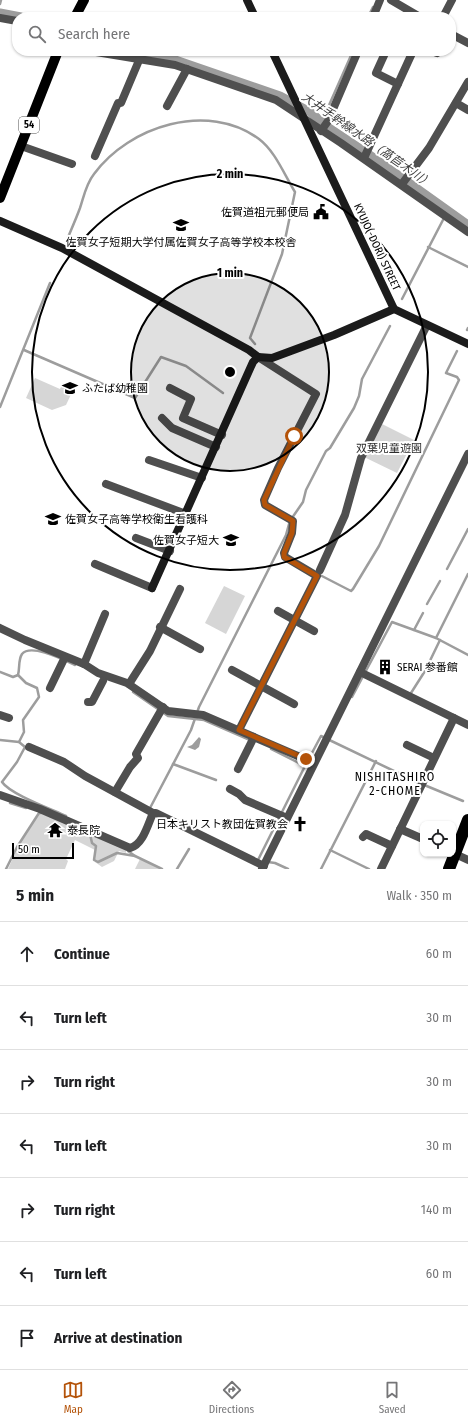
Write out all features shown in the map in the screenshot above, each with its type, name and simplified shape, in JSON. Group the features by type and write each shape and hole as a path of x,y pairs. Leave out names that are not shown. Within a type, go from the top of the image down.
{"highway":[{"path":"456,849 468,820"},
{"path":"449,869 453,857"}],"main road":[{"path":"78,12 84,0"},
{"name":"54","path":"0,198 56,56"}],"street":[{"path":"247,0 253,12"},
{"path":"375,12 380,0"},
{"path":"390,0 402,9"},
{"path":"446,12 452,0"},
{"path":"0,18 12,20"},
{"path":"456,37 468,43"},
{"path":"126,56 187,68 276,100 306,121 324,127 405,180 468,232"},
{"name":"KYUJO(-DORI) STREET","path":"274,56 394,309"},
{"path":"324,127 356,56"},
{"path":"384,56 376,73 398,84"},
{"path":"366,154 411,56"},
{"path":"95,156 118,102 121,103 140,58"},
{"path":"167,106 187,68"},
{"path":"405,180 428,148 468,82"},
{"path":"456,103 468,110"},
{"path":"21,146 72,164"},
{"path":"0,221 62,248 249,350 316,394 281,461 264,500 265,505 291,520 292,533 284,555 317,576 239,730"},
{"path":"94,564 152,588 222,435 253,362 258,357 272,358 334,335 394,309 468,344"},
{"path":"320,570 345,515 361,458 428,325"},
{"path":"170,388 191,399 183,418 222,435"},
{"path":"162,418 172,428 216,447"},
{"path":"29,747 64,762 85,776 150,811 264,864 283,817 310,761 326,738 363,674 468,454"},
{"path":"149,460 202,478"},
{"path":"106,484 186,514"},
{"path":"136,538 170,551"},
{"path":"129,684 150,652 160,627 180,589"},
{"path":"278,611 294,622 314,631"},
{"path":"84,664 105,614"},
{"path":"160,627 200,649"},
{"path":"0,628 64,660 84,664 98,673 119,679 129,684 161,710 196,713 239,730 252,740 310,761"},
{"path":"50,688 64,660"},
{"path":"232,670 294,704"},
{"path":"363,674 468,725"},
{"path":"88,702 92,702 102,681"},
{"path":"115,792 130,767 138,758 136,754 161,710"},
{"path":"0,714 9,718"},
{"path":"381,869 454,718"},
{"path":"238,769 252,740"},
{"path":"407,745 434,758"},
{"path":"230,789 239,794 245,800 283,817"},
{"path":"0,795 40,809 130,848 136,847 139,842 150,811"},
{"path":"400,829 420,838"},
{"path":"363,837 366,834 392,846"},
{"path":"456,855 468,860"}],"green space":[{"path":"35,378 60,389 63,383 74,388 66,405 52,410 26,398"},
{"name":"双葉児童遊園","path":"380,423 414,440 397,473 364,457"},
{"path":"224,586 245,596 226,634 205,623"},
{"name":"泰長院","path":"40,812 126,849 126,853 119,851 114,861 102,867 95,862 95,850 75,840 66,859 68,861 65,869 8,869 18,847"},
{"path":"140,859 161,869 135,869"}],"shaded area":[{"path":"199,737 201,739 199,747 195,750 187,747 192,745"}],"waterway":[{"path":"0,4 1,0"},
{"path":"370,12 373,7"},
{"name":"大井手幹線水路（萵苣木川）","path":"0,13 12,15"},
{"name":"大井手幹線水路（萵苣木川）","path":"164,56 280,96 310,112 329,128 468,225"},
{"path":"323,122 351,56"},
{"path":"66,242 91,178 109,157 127,143 148,132 170,124 194,121 217,122 239,128 265,144 279,163 295,192 282,254 250,338 255,344"},
{"path":"402,299 444,218"},
{"path":"428,247 468,267"},
{"path":"0,407 50,283"},
{"path":"292,518 303,502 306,490 326,451 330,448 354,408 359,396 362,379 390,326"},
{"path":"24,350 135,398 161,357 186,366 223,393"},
{"path":"318,574 351,591 353,589 379,546 459,380 457,377 446,373 457,351"},
{"path":"149,810 191,730 199,707 286,535 289,524"},
{"path":"447,569 468,529"},
{"path":"436,638 468,574"},
{"path":"427,604 440,581"},
{"path":"414,630 423,613"},
{"path":"352,697 392,622 436,638 468,655"},
{"path":"411,693 425,671 440,640"},
{"path":"0,672 13,677 18,675 22,654 26,651 33,650 56,656 75,665"},
{"path":"18,675 26,683 37,688 39,697 23,720 24,732 19,742"},
{"path":"133,692 168,716 204,720 250,740"},
{"path":"271,749 305,766 321,736 417,782 463,801"},
{"path":"0,740 19,742 25,747 17,762 2,782 6,787 66,816"},
{"path":"321,869 376,761"},
{"path":"173,764 216,780"},
{"path":"258,860 305,766"},
{"path":"10,803 26,808"},
{"path":"6,869 17,847 39,813 41,813"},
{"path":"90,834 92,843 96,846 94,860 98,862 117,853 135,856"},
{"path":"177,869 189,849"},
{"path":"330,850 369,869"},
{"path":"128,851 162,869"},
{"path":"268,862 275,863 288,869"}],"place":[{"name":"佐賀道祖元郵便局","path":"321,212"},
{"name":"佐賀女子短期大学付属佐賀女子高等学校本校舎","path":"181,225"},
{"name":"ふたば幼稚園","path":"70,388"},
{"name":"佐賀女子高等学校衛生看護科","path":"53,519"},
{"name":"佐賀女子短大","path":"231,540"},
{"name":"SERAI 参番館","path":"385,667"},
{"name":"日本キリスト教団佐賀教会","path":"300,824"},
{"name":"泰長院","path":"55,830"}],"district":[{"name":"NISHITASHIRO 2-CHOME","path":"395,784"}],"route":[{"path":"294,436 264,500 265,505 293,521 292,533 284,553 284,557 317,576 239,730 306,759"}]}
